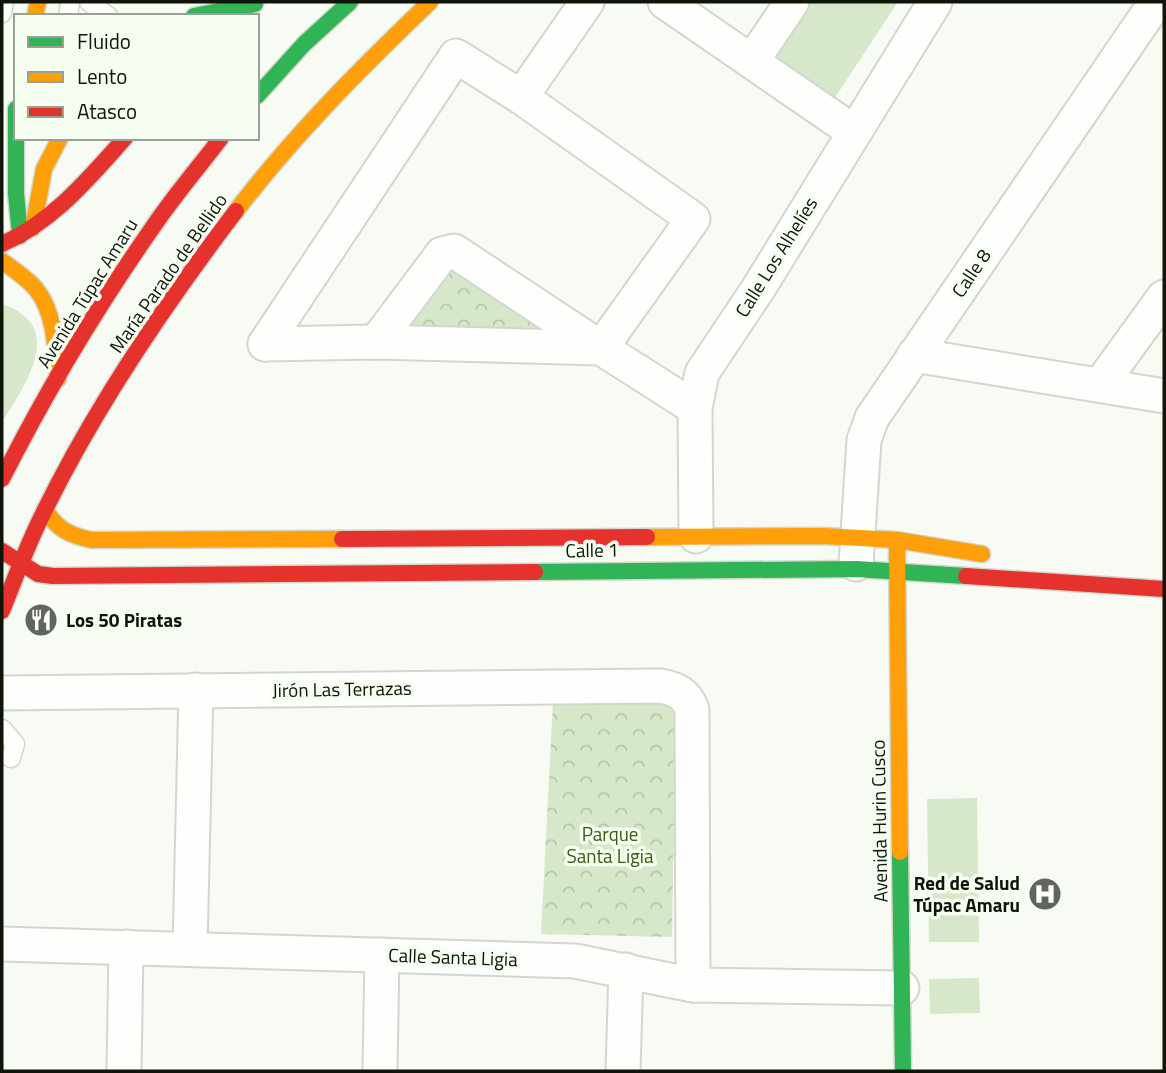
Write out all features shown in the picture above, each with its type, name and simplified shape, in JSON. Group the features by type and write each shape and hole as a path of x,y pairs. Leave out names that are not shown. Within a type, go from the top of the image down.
{"main road":[{"path":"259,94 304,44 350,2"},
{"name":"María Parado de Bellido","path":"2,611 45,509 125,369 201,258 271,166 348,81 430,2"},
{"path":"204,14 256,3"},
{"path":"16,140 16,182 37,290 46,310 54,342 58,379"},
{"path":"27,232 46,163 59,140"},
{"path":"2,244 27,232 71,198 123,140"},
{"name":"Avenida Túpac Amaru","path":"2,479 33,418 122,273 154,225 219,140"},
{"path":"2,261 37,290"},
{"name":"Calle 1","path":"45,509 59,530 74,537 92,540 696,536 856,553 897,570 1164,589"},
{"name":"Calle 1","path":"2,551 38,574 53,576 856,553 897,540 1004,558"},
{"name":"Avenida Hurin Cusco","path":"897,540 903,1071"},
{"path":"1057,566 1164,583"}],"street":[{"path":"520,97 587,2"},
{"path":"665,2 854,132"},
{"path":"752,61 792,2"},
{"name":"Calle Los Alhelíes","path":"696,536 695,408 702,373 758,289 935,2"},
{"name":"Calle 8","path":"856,553 863,440 872,418 1156,2"},
{"path":"456,56 520,97 693,219 601,348 376,342 265,344 456,56"},
{"path":"376,342 442,254 454,251 695,408"},
{"path":"1100,384 1164,297"},
{"path":"914,355 1100,384 1164,397"},
{"name":"Jirón Las Terrazas","path":"2,693 660,686 681,692 689,701 692,710 693,985"},
{"path":"190,949 196,690"},
{"name":"Calle Santa Ligia","path":"2,944 575,961 693,985 902,988"},
{"path":"124,1071 126,947"},
{"path":"380,1071 382,955"},
{"path":"623,1071 626,970"}],"lane":[{"path":"2,13 4,2"},
{"path":"2,729 15,744 11,758"}],"green space":[{"path":"803,2 898,2 834,99 767,55"},
{"path":"444,258 571,339 401,339"},
{"path":"2,304 22,314 33,327 37,341 30,374 2,423"},
{"name":"Parque Santa Ligia","path":"553,701 658,701 671,707 676,718 672,937 541,934"},
{"path":"977,798 979,942 929,942 927,799"},
{"path":"979,978 980,1013 930,1014 929,979"}],"traffic: fast":[{"path":"259,94 304,44 350,2"},
{"path":"204,14 255,4"},
{"path":"16,140 16,193 20,236"},
{"path":"535,572 856,569 966,576"},
{"path":"900,852 903,1071"}],"traffic: slow":[{"path":"35,14 38,2"},
{"path":"236,211 329,103 430,2"},
{"path":"33,228 44,169 59,140"},
{"path":"2,261 28,281 42,298 51,320 58,379"},
{"path":"45,509 54,522 65,530 92,540 342,539"},
{"path":"647,537 823,536 897,540 982,554"},
{"path":"897,545 900,852"}],"traffic: jam":[{"path":"2,244 21,235 54,211 123,140"},
{"path":"2,479 54,382 112,288 161,216 219,140"},
{"path":"2,611 34,533 105,400 181,285 236,211"},
{"path":"342,539 647,537"},
{"path":"2,551 38,574 53,576 535,572"},
{"path":"966,576 1164,589"}],"place":[{"name":"Los 50 Piratas","path":"41,620"},
{"name":"Red de Salud Túpac Amaru","path":"1045,894"}]}
